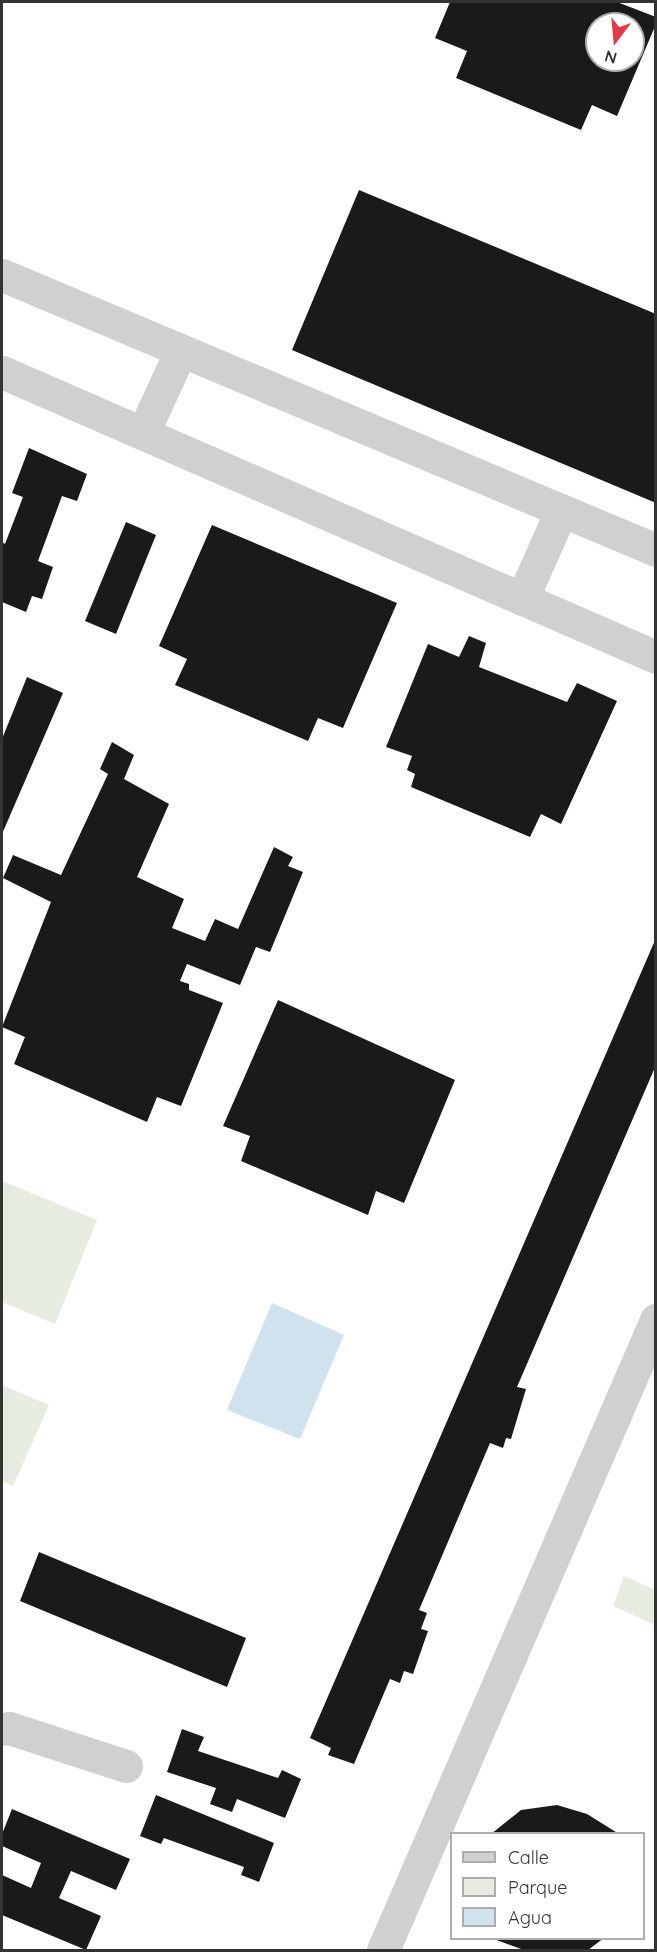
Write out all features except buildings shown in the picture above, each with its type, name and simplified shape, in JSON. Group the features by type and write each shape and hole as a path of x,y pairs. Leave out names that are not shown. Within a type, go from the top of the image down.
{"street":[{"path":"2,275 656,550"},
{"path":"143,434 181,350"},
{"path":"2,372 656,657"},
{"path":"522,599 561,511"},
{"path":"383,1950 656,1320"},
{"path":"2,1729 9,1728 126,1766"}],"green space":[{"path":"2,1181 97,1220 55,1324 2,1302"},
{"path":"2,1385 49,1405 13,1486 2,1481"},
{"path":"624,1576 655,1590 655,1625 613,1606"}],"water":[{"path":"272,1303 344,1335 300,1439 227,1410"}]}
